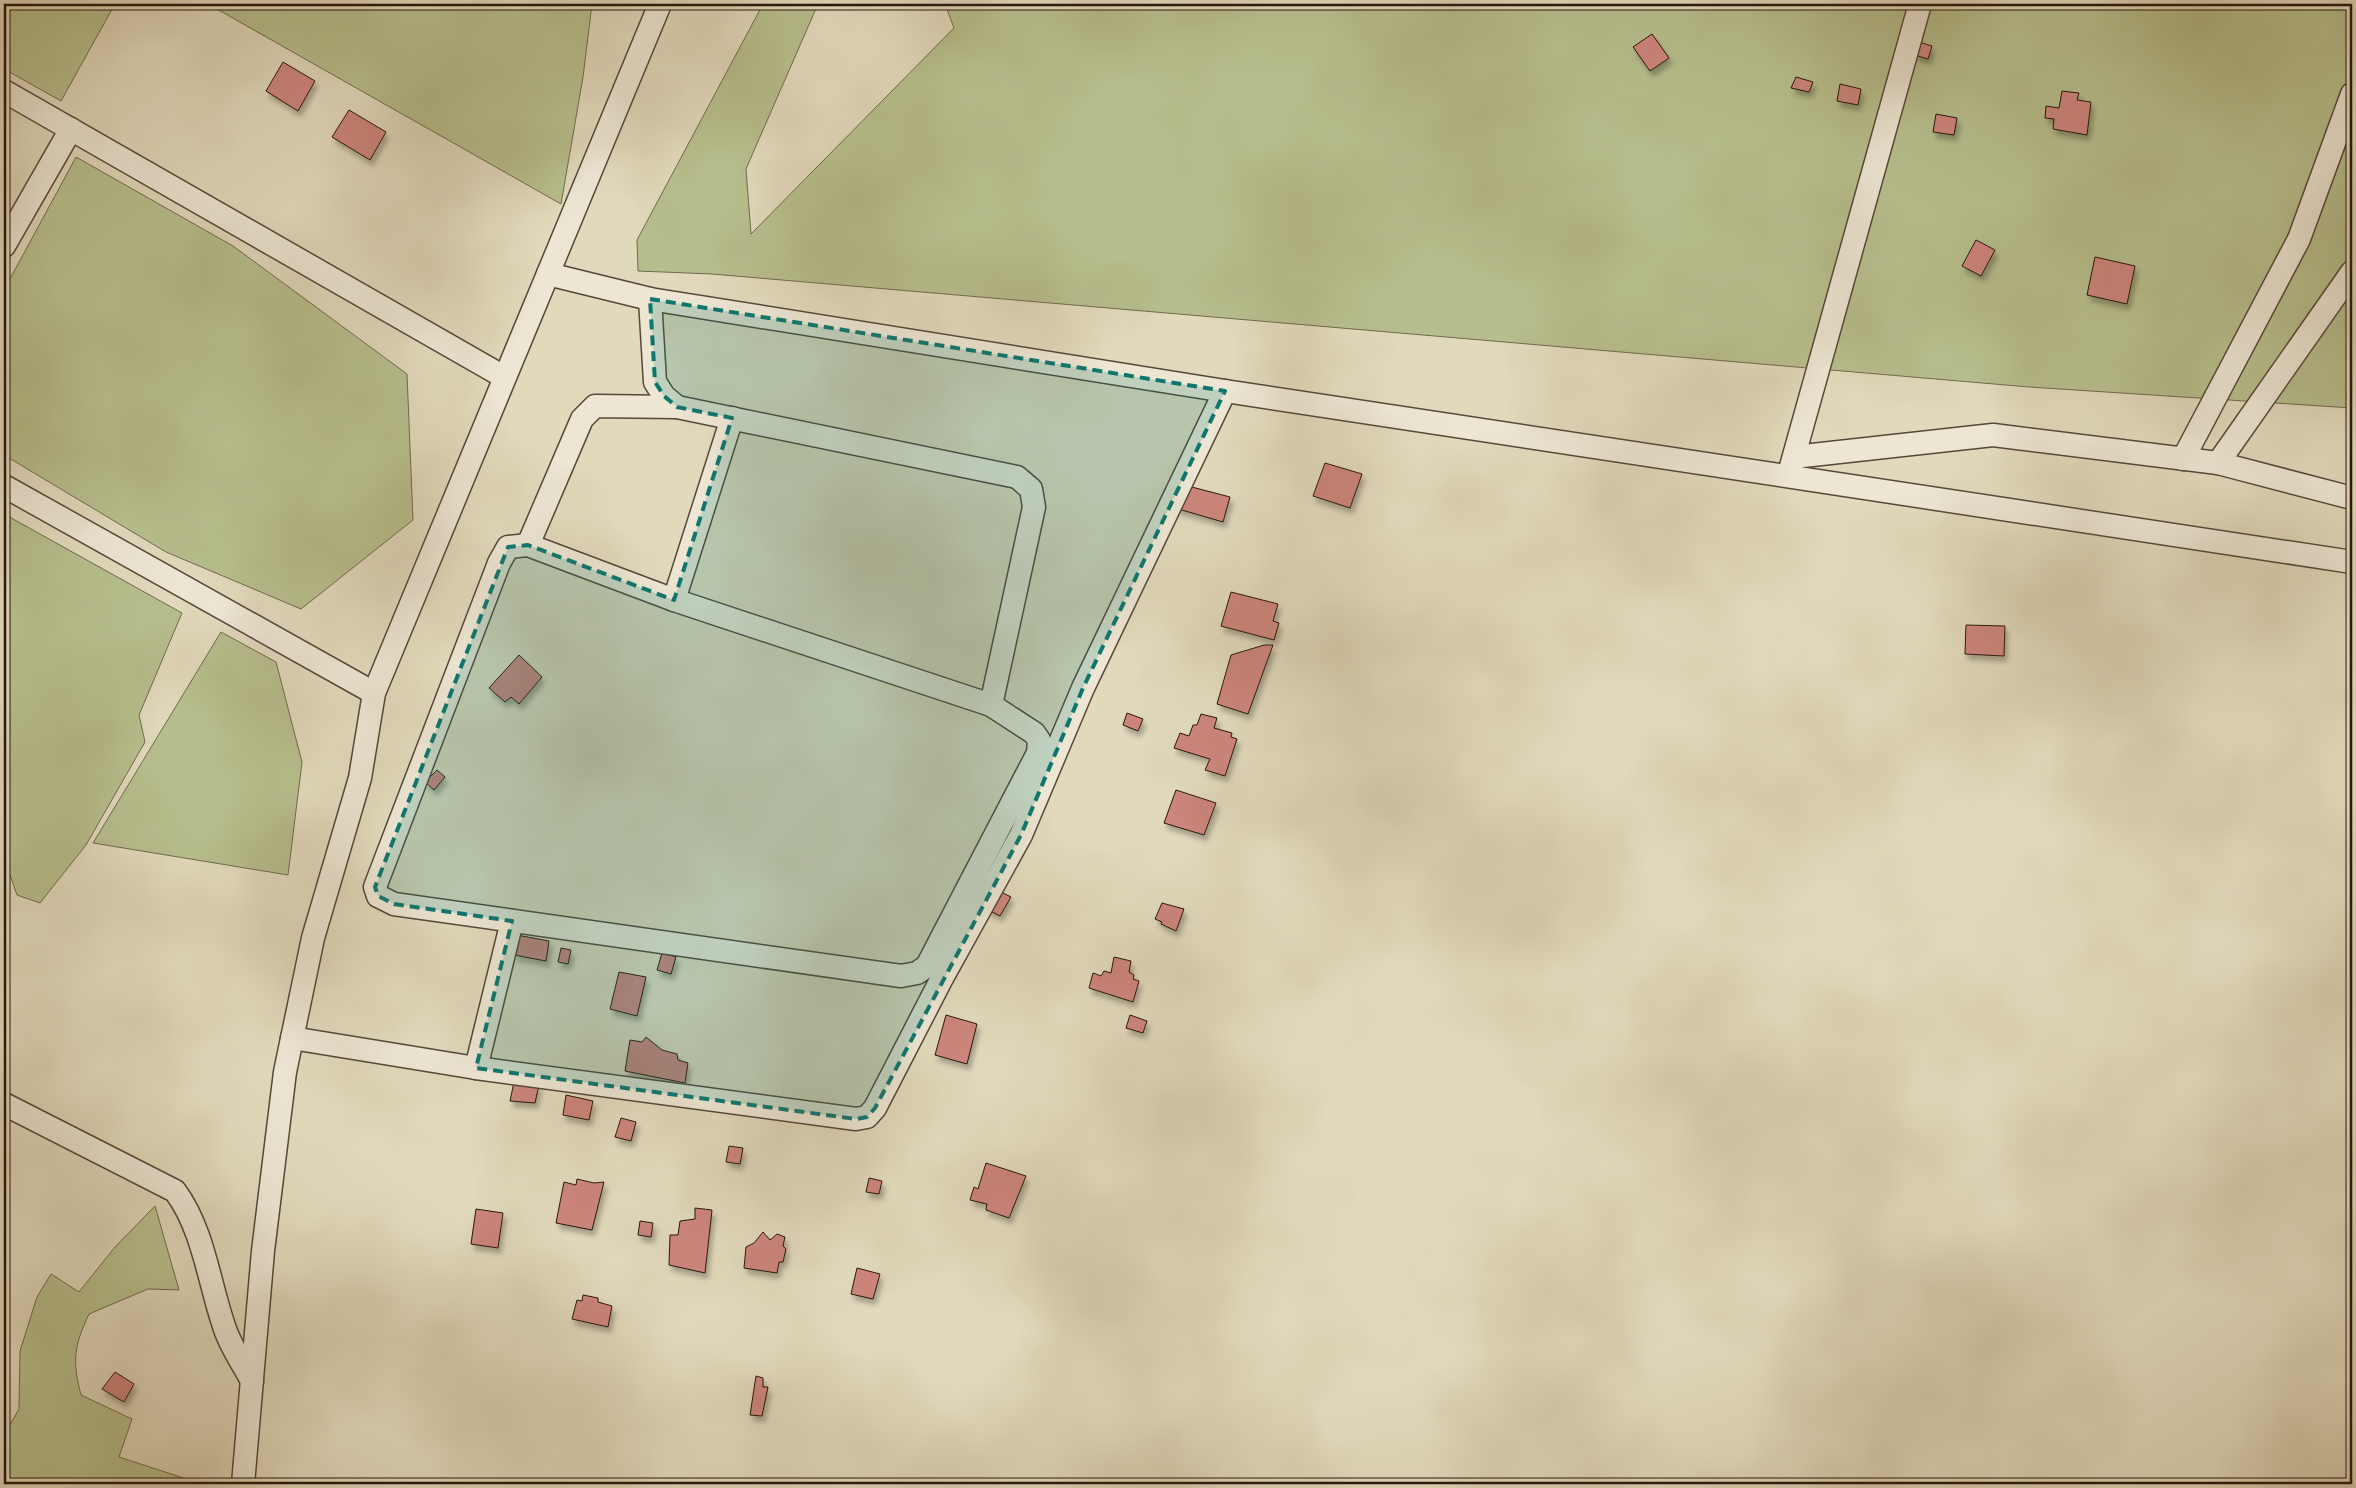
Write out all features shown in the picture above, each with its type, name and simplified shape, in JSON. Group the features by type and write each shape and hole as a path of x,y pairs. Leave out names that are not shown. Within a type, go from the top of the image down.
{"street":[{"path":"243,1484 263,1251 285,1072 313,938 360,778 374,693 660,4"},
{"path":"1791,466 1920,4"},
{"path":"4,91 504,377"},
{"path":"2183,459 2299,239 2352,94"},
{"path":"4,246 71,129"},
{"path":"2218,463 2352,272"},
{"path":"548,274 650,298 1225,391 1791,466 2352,562"},
{"path":"650,298 655,382 664,396 677,407"},
{"path":"292,1038 476,1068 856,1119 867,1117 875,1108 941,980 1021,835 1083,688 1225,391"},
{"path":"528,545 582,420 594,406 677,407 1017,477 1031,489 1034,507 991,705"},
{"path":"674,600 732,418"},
{"path":"1791,466 1993,436 2218,463 2352,498"},
{"path":"4,486 374,693"},
{"path":"528,545 674,600 991,705 1034,733 1039,740 1038,753 927,966 917,973 901,976 394,904 378,896 375,887 499,563 508,547 528,545"},
{"path":"476,1068 512,920"},
{"path":"4,1104 175,1191 185,1205 193,1224 225,1331 252,1381"}],"highlighted area":[{"path":"650,299 1225,391 1083,688 1021,835 875,1108 867,1117 856,1119 476,1068 512,921 394,904 378,896 375,887 508,547 528,545 674,600 732,418 677,407 664,396 655,382"}],"green space":[{"path":"4,4 115,4 61,101 4,69"},
{"path":"208,4 592,4 583,77 561,204"},
{"path":"763,4 818,4 746,169 751,234 954,28 945,4 2352,4 2352,408 2029,387 712,274 638,271 637,240"},
{"path":"76,157 233,246 407,374 413,520 301,609 166,552 4,455 4,290"},
{"path":"4,514 182,613 139,715 145,742 86,845 40,903 17,895 4,858"},
{"path":"221,632 276,662 302,762 288,875 93,843"},
{"path":"155,1206 179,1290 148,1289 89,1314 80,1335 76,1353 76,1372 81,1395 132,1419 119,1457 202,1484 4,1484 4,1435 19,1409 20,1351 37,1297 51,1274 79,1292 115,1247"}],"building":[{"path":"1652,34 1669,58 1650,71 1633,47"},
{"path":"1919,42 1932,46 1928,59 1914,55"},
{"path":"283,62 315,81 298,111 266,91"},
{"path":"1796,77 1813,82 1809,92 1791,88"},
{"path":"1840,84 1861,89 1858,105 1837,101"},
{"path":"2062,91 2079,93 2077,100 2091,102 2087,135 2053,129 2054,119 2045,118 2046,106 2059,108"},
{"path":"349,110 386,132 370,160 332,137"},
{"path":"1936,114 1957,118 1954,135 1933,132"},
{"path":"1976,240 1995,250 1981,276 1962,266"},
{"path":"2095,257 2135,266 2127,304 2087,295"},
{"path":"1325,463 1362,474 1350,508 1313,496"},
{"path":"1184,485 1230,497 1223,522 1175,508"},
{"path":"1231,592 1278,604 1273,621 1279,623 1274,640 1221,626"},
{"path":"1966,625 2005,626 2004,656 1965,654"},
{"path":"1264,645 1273,645 1248,714 1217,704 1231,655"},
{"path":"519,655 542,677 519,704 511,697 505,702 489,688"},
{"path":"1127,713 1143,719 1138,731 1123,725"},
{"path":"1201,714 1217,718 1214,728 1232,733 1231,737 1237,739 1225,776 1205,770 1210,759 1174,748 1180,733 1189,736 1193,725 1197,725"},
{"path":"437,770 445,777 434,790 425,782"},
{"path":"1176,790 1216,803 1204,835 1164,823"},
{"path":"993,888 1011,897 1000,916 983,907"},
{"path":"1162,903 1184,909 1176,931 1155,919"},
{"path":"517,935 549,941 546,961 514,955"},
{"path":"561,948 571,950 568,964 558,962"},
{"path":"662,953 676,957 671,974 657,970"},
{"path":"1114,957 1131,961 1129,972 1134,975 1133,979 1139,981 1133,1002 1089,988 1093,973 1101,976 1104,971 1111,973"},
{"path":"619,972 646,977 637,1016 610,1009"},
{"path":"946,1015 977,1024 967,1064 935,1055"},
{"path":"1130,1015 1147,1021 1143,1033 1126,1028"},
{"path":"646,1037 662,1050 677,1054 678,1060 688,1063 685,1083 625,1071 630,1040 642,1042"},
{"path":"514,1082 539,1085 535,1103 510,1101"},
{"path":"566,1095 593,1101 589,1120 563,1115"},
{"path":"621,1118 636,1122 631,1141 615,1137"},
{"path":"729,1146 743,1148 740,1164 726,1162"},
{"path":"986,1163 1026,1176 1009,1218 986,1210 987,1204 970,1200 974,1187 978,1189"},
{"path":"869,1178 882,1181 879,1194 866,1192"},
{"path":"577,1179 594,1183 604,1182 592,1230 556,1223 564,1182 576,1185"},
{"path":"695,1208 712,1210 705,1273 669,1265 670,1235 678,1235 680,1221 695,1219"},
{"path":"476,1209 503,1213 498,1248 471,1244"},
{"path":"640,1221 653,1223 651,1237 638,1235"},
{"path":"763,1232 770,1240 777,1234 785,1237 783,1246 786,1249 783,1262 779,1262 777,1273 744,1268 746,1247 754,1243"},
{"path":"857,1268 880,1274 873,1299 851,1294"},
{"path":"583,1295 598,1298 598,1302 612,1306 608,1327 572,1319 577,1300 582,1301"},
{"path":"115,1372 134,1384 124,1402 102,1389"},
{"path":"756,1376 763,1378 763,1387 768,1387 762,1416 750,1415"}]}
